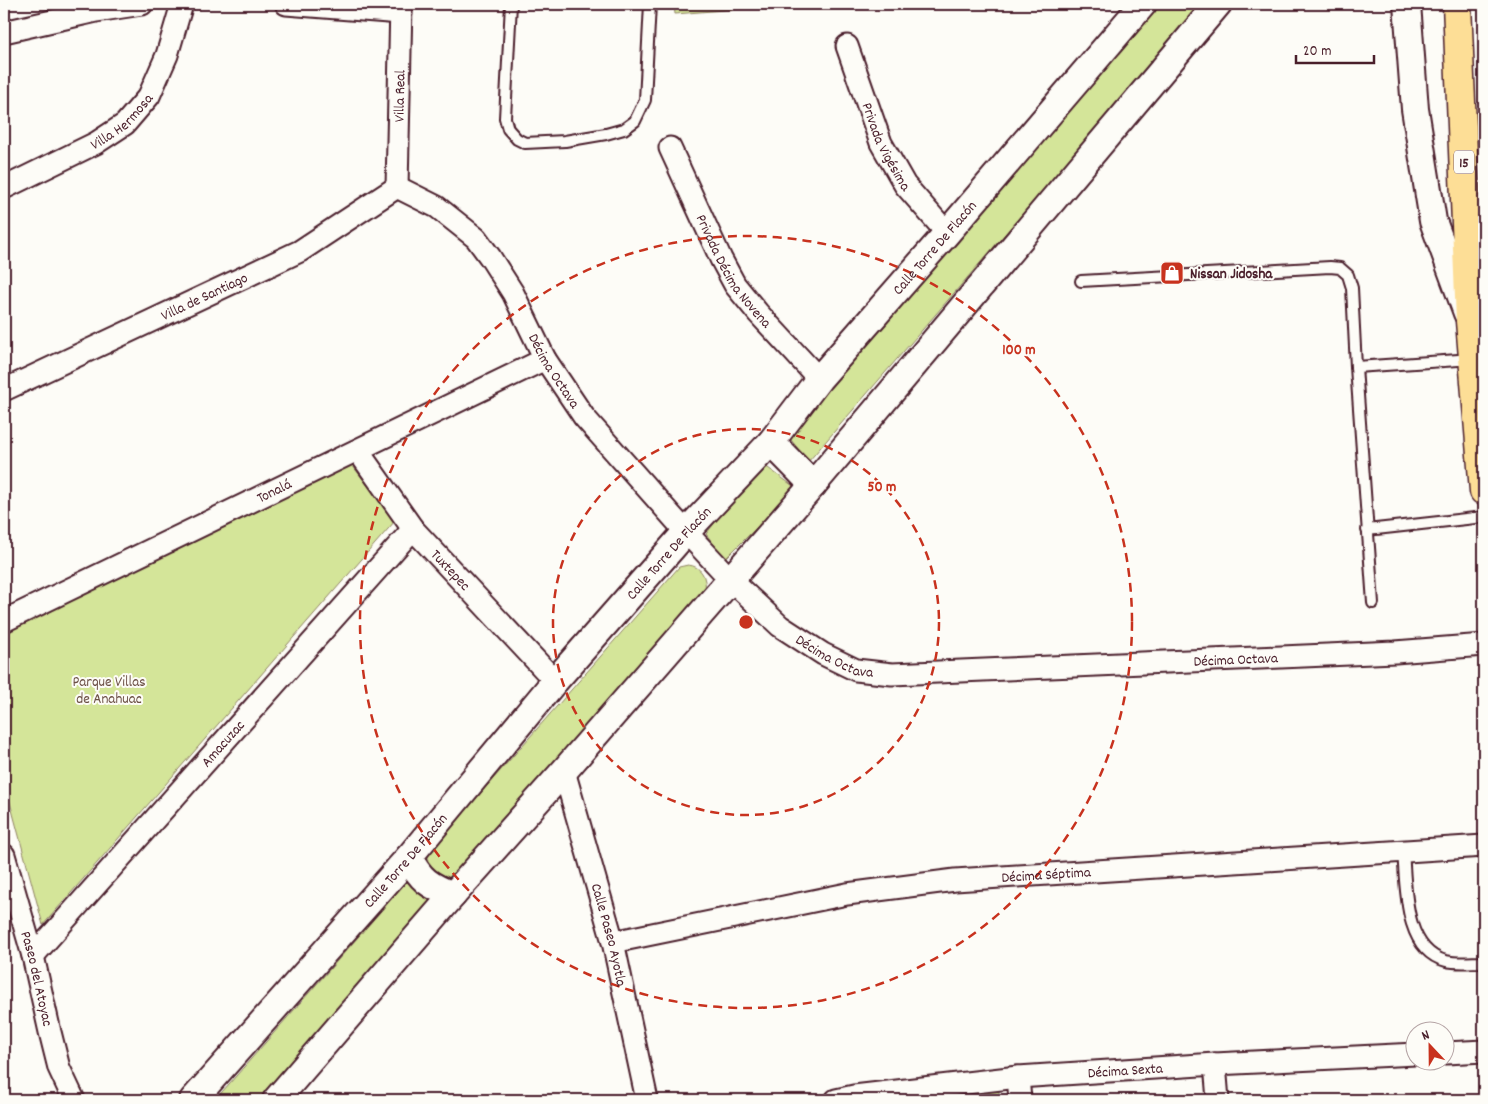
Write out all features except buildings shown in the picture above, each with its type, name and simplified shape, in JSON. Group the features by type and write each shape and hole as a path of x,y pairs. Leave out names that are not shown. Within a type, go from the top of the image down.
{"highway":[{"name":"15","path":"1457,4 1470,321 1484,490"}],"street":[{"path":"4,32 96,10 142,4"},
{"name":"Villa Hermosa","path":"4,188 96,143 125,124 149,96 167,55 182,4"},
{"path":"286,4 401,8"},
{"name":"Calle Torre De Flacón","path":"193,1100 409,857 555,681 686,532 771,442 819,379 947,233 1142,4"},
{"path":"276,1100 453,895 564,771 813,485 1215,4"},
{"path":"1407,4 1415,109 1433,221 1470,321"},
{"name":"Villa Real","path":"396,187 401,8"},
{"name":"Privada Vigésima","path":"847,46 881,143 906,185 947,233"},
{"name":"Privada Décima Novena","path":"670,148 721,259 735,285 758,313 819,379"},
{"name":"Décima Octava","path":"396,187 437,207 476,238 513,293 545,359 584,416 731,580 780,626 823,654 856,670 892,674 1385,653 1484,646"},
{"name":"Villa de Santiago","path":"4,390 300,252 396,187"},
{"name":"Tonalá","path":"4,621 545,359"},
{"path":"771,442 813,485"},
{"name":"Tuxtepec","path":"358,451 413,529 555,681"},
{"name":"Amacuzac","path":"33,956 413,529"},
{"name":"Calle Paseo Ayotla","path":"564,771 613,942 647,1100"},
{"name":"Décima Séptima","path":"613,942 847,894 955,880 1484,846"},
{"name":"Paseo del Atoyac","path":"4,855 33,956 59,1068 74,1100"},
{"path":"409,857 415,871 423,880 453,895"},
{"path":"1456,1052 1484,1051"},
{"name":"Décima Sexta","path":"836,1100 854,1096 1018,1077 1215,1064 1406,1054"},
{"path":"1215,1064 1218,1100"},
{"path":"1018,1077 1020,1100"}],"lane":[{"path":"511,4 505,118 508,128 517,139 525,143 565,141 606,134 624,129 635,121 645,100 650,4"},
{"path":"1081,281 1330,267 1340,268 1348,275 1352,288 1373,603"},
{"path":"1356,367 1474,359"},
{"path":"1367,530 1484,517"},
{"path":"1403,850 1408,910 1412,926 1420,942 1430,954 1446,961 1484,962"}],"green space":[{"path":"674,4 786,4 786,5 675,14"},
{"path":"1157,4 1187,4 1197,12 808,462 785,432"},
{"name":"Parque Villas de Anahuac","path":"349,461 395,521 43,925 4,780 4,624"},
{"path":"761,463 796,488 725,559 706,534"},
{"path":"688,565 700,570 702,573 705,581 705,591 458,874 444,880 427,864 429,852 679,567"},
{"path":"409,879 434,898 260,1100 215,1100"},
{"path":"999,1091 999,1100 867,1100"}],"place":[{"name":"Nissan Jidosha","path":"1172,273"}]}
